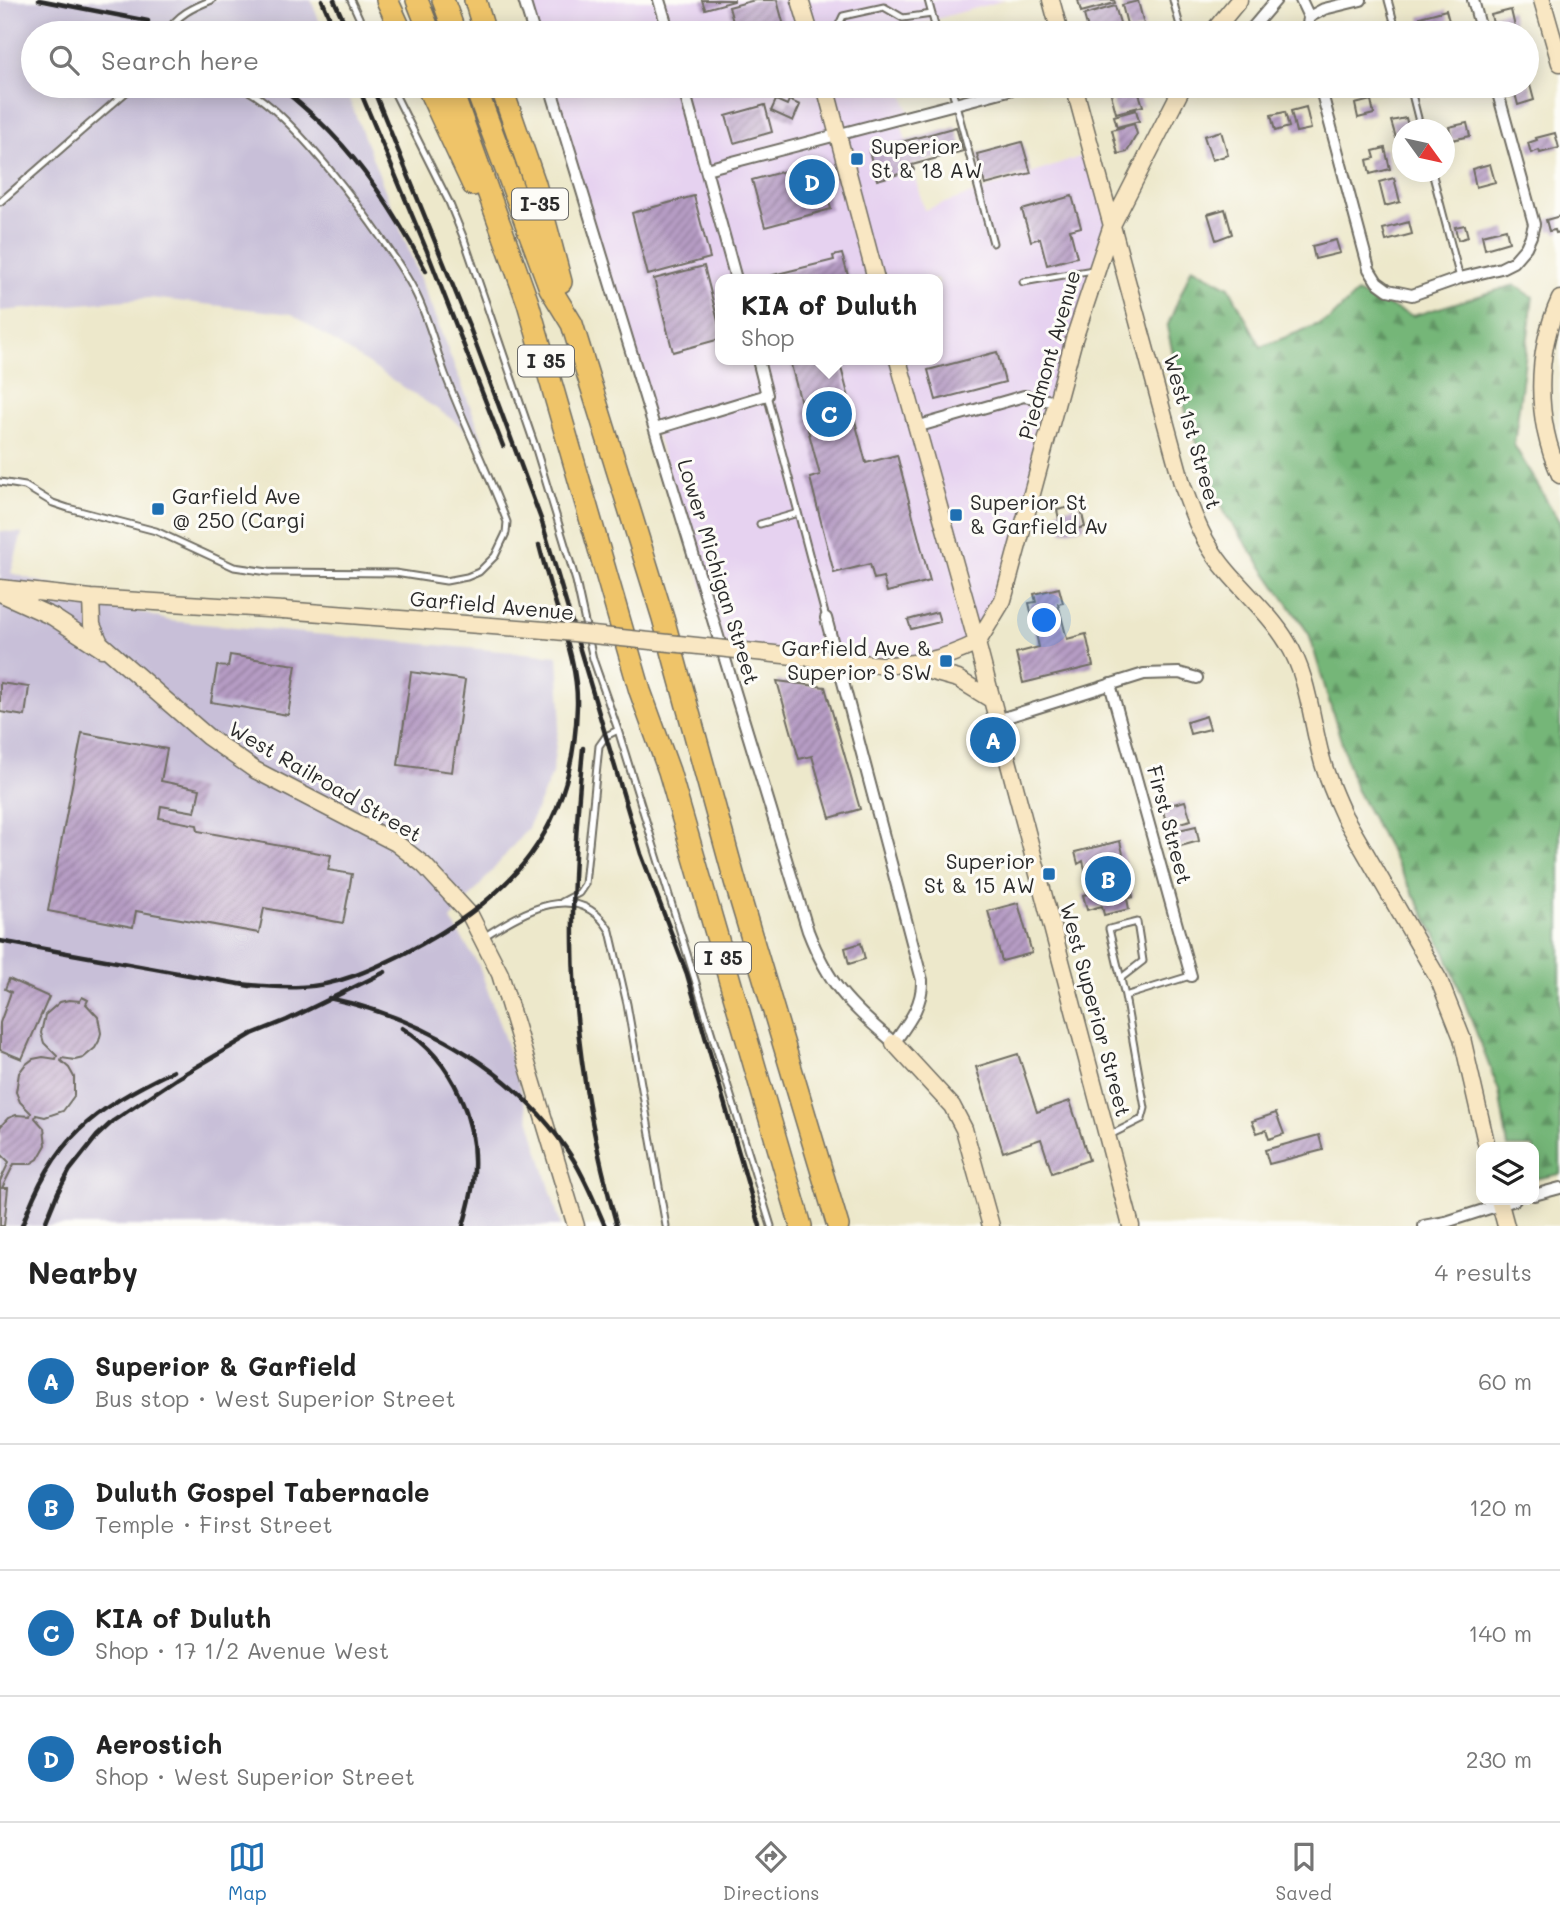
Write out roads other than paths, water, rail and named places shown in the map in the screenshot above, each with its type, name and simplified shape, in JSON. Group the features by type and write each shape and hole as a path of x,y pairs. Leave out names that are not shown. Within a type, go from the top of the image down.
{"highway":[{"path":"387,0 397,21"},
{"path":"417,0 425,21"},
{"path":"443,0 451,21"},
{"path":"475,0 481,21"},
{"path":"433,98 528,303"},
{"name":"I 35","path":"454,98 528,303 640,691 673,784 801,1226"},
{"name":"I 35","path":"479,98 550,288 572,324 663,618 735,881 838,1226"},
{"name":"I-35","path":"505,98 535,184 572,324"}],"street":[{"path":"524,0 530,21"},
{"path":"659,0 665,21"},
{"path":"800,0 806,21"},
{"path":"1051,0 1057,21"},
{"path":"1221,21 1238,0"},
{"path":"1258,21 1276,0"},
{"path":"1301,0 1308,21"},
{"path":"1309,17 1324,9 1361,0"},
{"path":"1472,0 1478,21"},
{"path":"1542,0 1560,62"},
{"name":"Lower Michigan Street","path":"554,98 798,904 819,960 840,993 894,1043"},
{"path":"686,98 735,274"},
{"path":"828,98 875,274"},
{"path":"706,169 979,98"},
{"name":"West 1st Street","path":"1077,98 1180,475 1197,524 1227,571 1288,643 1308,699 1321,758 1331,788 1344,816 1439,980 1452,1011 1465,1052 1486,1142"},
{"name":"Piedmont Avenue","path":"977,643 1003,600 1074,339 1112,225 1177,98"},
{"path":"1323,98 1369,269 1377,282 1388,290 1412,295 1460,278 1501,268 1513,262 1531,236 1534,224 1499,98"},
{"path":"1560,299 1544,345 1542,411 1548,441 1560,475"},
{"path":"655,429 767,396 759,365"},
{"name":"West Superior Street","path":"899,365 977,643 1131,1226"},
{"path":"916,427 1024,396 1058,401"},
{"name":"Garfield Avenue","path":"0,588 91,598 545,630 880,665 929,662 977,643"},
{"path":"0,593 53,617 107,652"},
{"name":"West Railroad Street","path":"91,598 92,625 96,637 107,652 208,737 255,770 396,843 424,865 470,915 500,974 576,1226"},
{"path":"826,618 922,980 923,994 918,1007 894,1043 952,1106 964,1129 991,1226"},
{"path":"906,665 958,678 992,699"},
{"path":"997,720 1144,674 1164,673 1197,678"},
{"name":"First Street","path":"1110,684 1191,976"},
{"path":"1539,1194 1560,1188"},
{"path":"1424,1226 1446,1222 1493,1205"},
{"path":"1504,1205 1506,1226"}],"lane":[{"path":"175,21 212,0"},
{"path":"351,0 361,21"},
{"path":"928,0 934,21"},
{"path":"1173,0 1179,21"},
{"path":"1388,0 1393,21"},
{"path":"841,21 843,16 884,7 902,18 932,14"},
{"path":"0,202 119,98"},
{"path":"0,482 25,486 53,503 68,508 156,531 243,570 395,573 446,581 479,572 495,556 506,533 507,522 446,377 414,290 371,221 289,122 262,98"},
{"path":"397,98 449,202 464,239 535,446 576,581 593,659 618,730 771,1226"},
{"path":"954,98 993,243"},
{"path":"1413,98 1418,119"},
{"path":"1435,182 1460,278"},
{"path":"1023,282 1097,269"},
{"path":"767,396 826,618"},
{"path":"760,524 798,513"},
{"path":"482,938 530,909 562,902 579,893 585,884 599,746 606,736 618,730"},
{"path":"562,902 591,910 606,923 610,931 627,1004 666,1226"},
{"path":"1107,1136 1142,1119 1145,1108 1125,996 1109,929 1137,922 1143,961 1121,978"},
{"path":"1125,996 1191,976"}],"railway":[{"path":"39,0 148,21"},
{"path":"322,0 331,21"},
{"path":"334,0 344,21"},
{"path":"293,98 325,127 359,165 395,216 426,271"},
{"path":"363,98 427,251 503,446"},
{"path":"377,98 468,323 541,519 641,854 687,974 760,1226"},
{"path":"241,984 314,986 354,976 380,965 443,932 477,909 506,883 530,855 549,824 564,789 573,749 577,705 570,653 539,545"},
{"path":"583,748 573,895 574,980 592,1121 617,1226"},
{"path":"0,941 250,986"},
{"path":"44,1226 70,1170 97,1136 113,1121 176,1079 252,1034 385,972"},
{"path":"329,998 365,1007 435,1035 498,1076 551,1128 573,1159 605,1226"},
{"path":"402,1028 436,1057 460,1095 467,1116 474,1160 472,1189 463,1226"},
{"path":"22,1226 47,1171 79,1130 120,1099 173,1071"}],"place":[{"name":"Superior St & 18 AW","path":"857,159"},
{"name":"Aerostich","path":"812,182"},
{"name":"KIA of Duluth","path":"829,414"},
{"name":"Garfield Ave @ 250 (Cargi","path":"158,509"},
{"name":"Superior St & Garfield Av","path":"956,515"},
{"name":"Garfield Ave & Superior S SW","path":"946,661"},
{"name":"Superior & Garfield","path":"993,740"},
{"name":"Superior St & 15 AW","path":"1049,874"},
{"name":"Duluth Gospel Tabernacle","path":"1108,879"}]}
